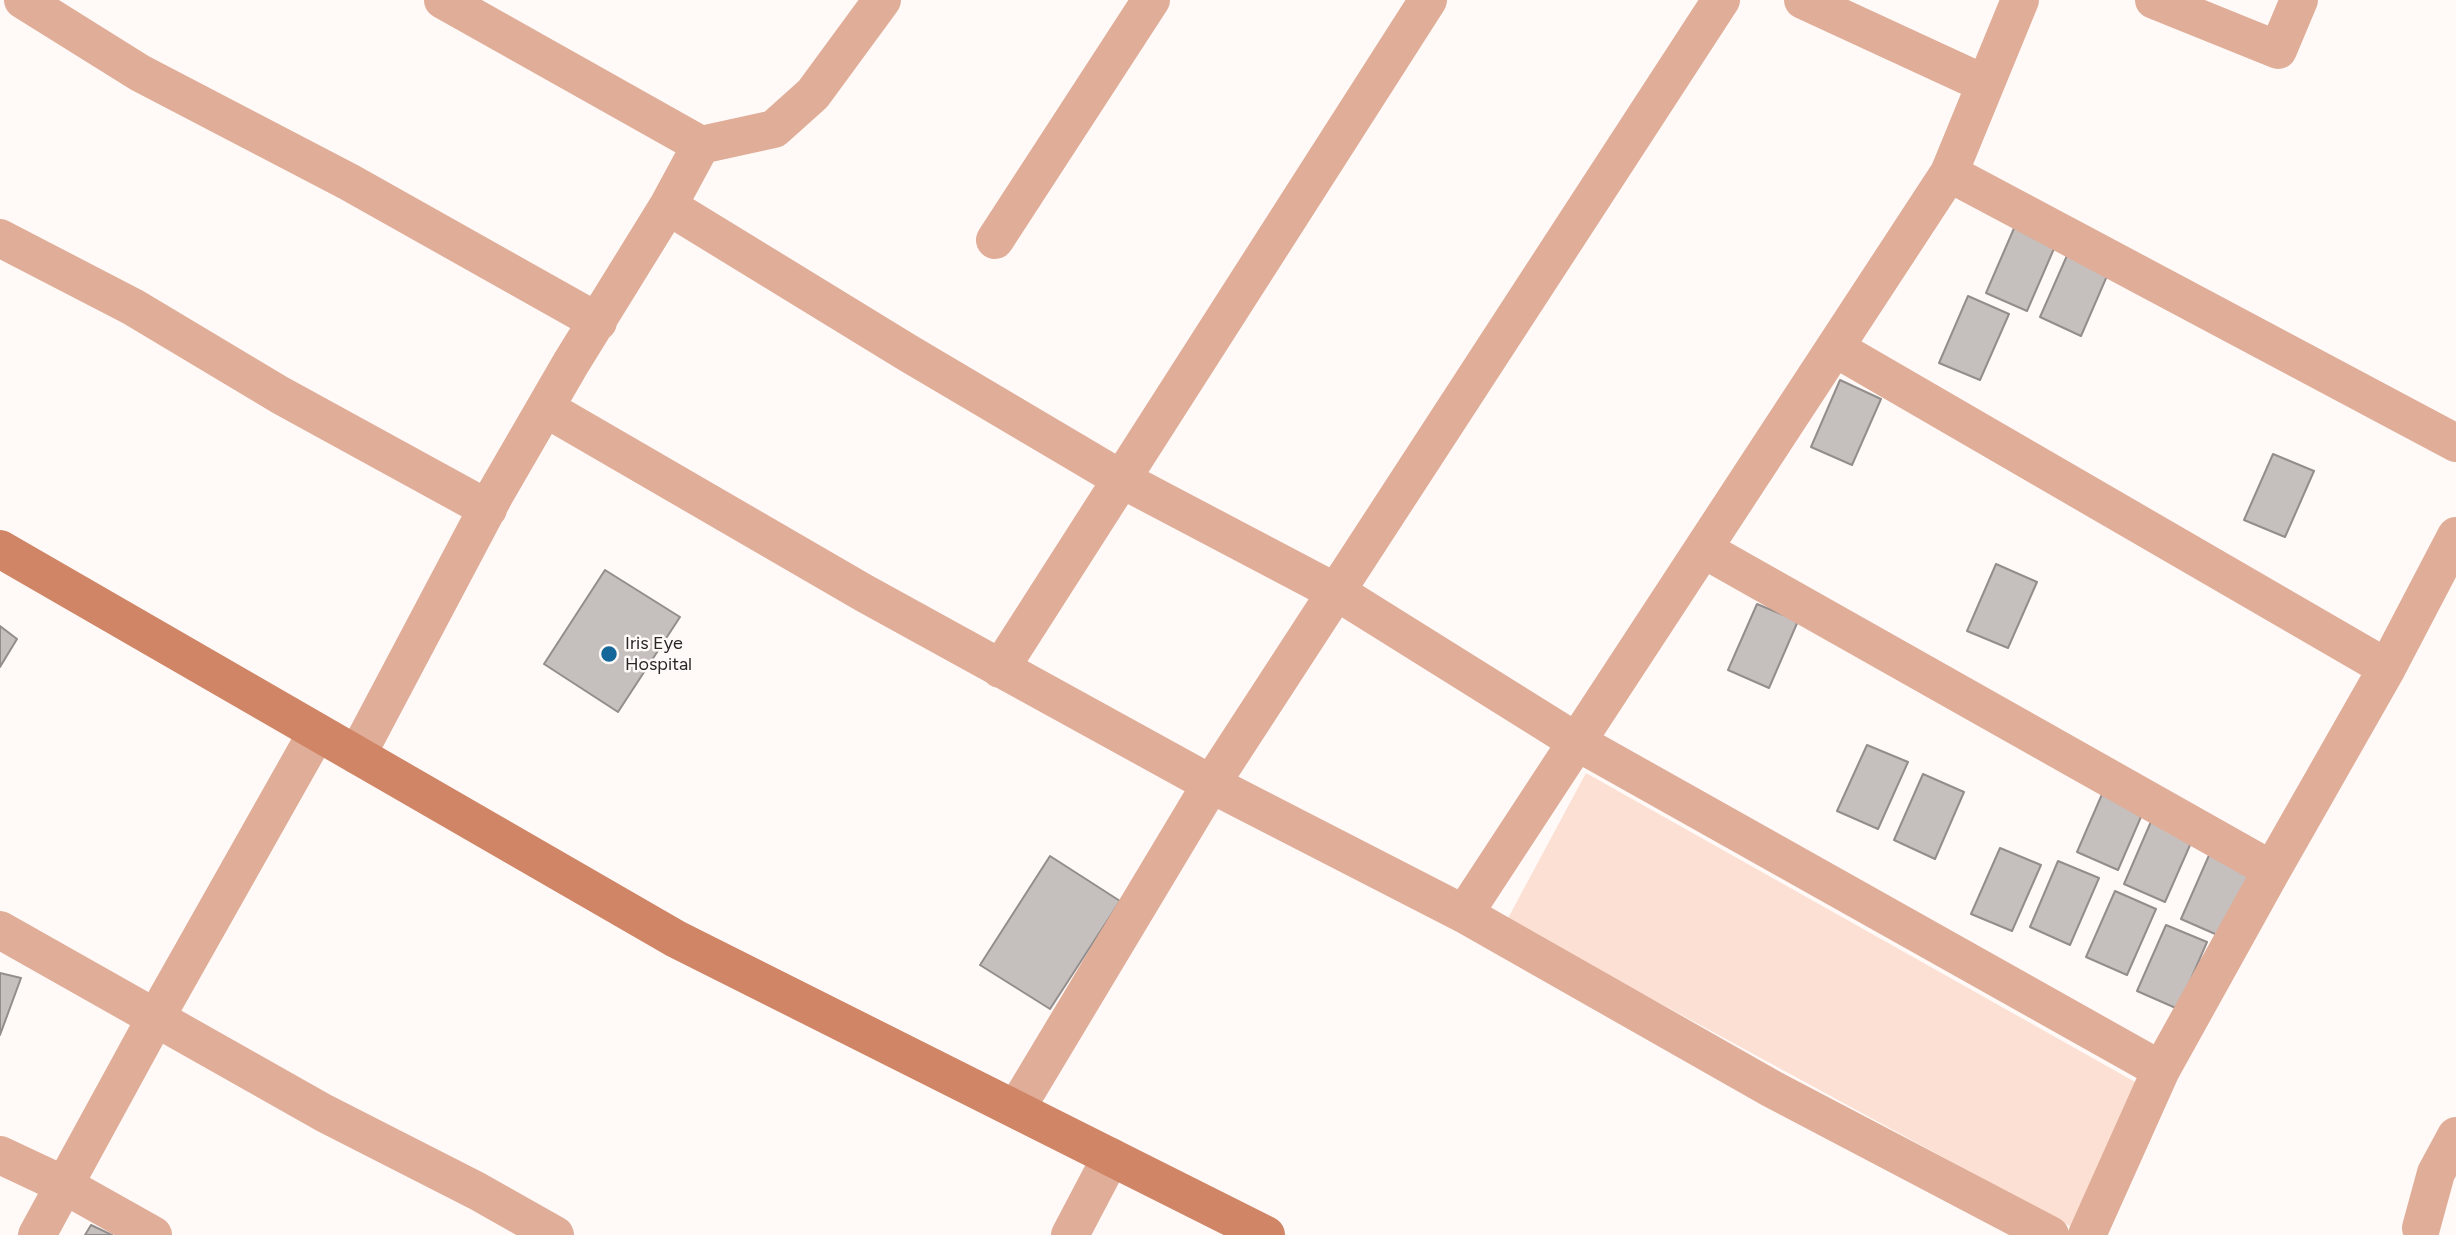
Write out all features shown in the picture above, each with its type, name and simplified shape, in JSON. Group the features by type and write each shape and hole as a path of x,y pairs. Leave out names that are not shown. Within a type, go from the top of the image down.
{"street":[{"path":"23,0 140,72 349,182 598,322"},
{"path":"443,0 701,145 774,129 813,94 882,0"},
{"path":"995,240 1151,0"},
{"path":"1000,669 1428,0"},
{"path":"1016,1109 1211,784 1721,0"},
{"path":"1803,0 1986,84"},
{"path":"1464,914 1949,173 2020,0"},
{"path":"2154,0 2278,50 2300,0"},
{"path":"357,755 488,509 545,408 668,206 701,145"},
{"path":"1949,173 2456,443"},
{"path":"668,206 1121,479 1336,592 1577,742 2161,1070"},
{"path":"0,238 133,307 280,395 488,509"},
{"path":"1835,348 2387,668"},
{"path":"545,408 1000,669 1211,784 1464,914 1772,1089 2050,1235"},
{"path":"2087,1235 2161,1070 2387,668 2456,536"},
{"path":"0,549 676,939 1266,1235"},
{"path":"1703,549 2272,870"},
{"path":"37,1235 317,732"},
{"path":"0,930 324,1114 477,1191 555,1235"},
{"path":"2423,1233 2436,1173 2456,1136"},
{"path":"0,1156 64,1185 153,1235"},
{"path":"1070,1235 1111,1157"}],"shaded area":[{"path":"1586,773 2137,1083 2075,1229 1507,920"}],"building":[{"path":"2015,226 2056,244 2027,311 1986,293"},
{"path":"2069,251 2110,269 2081,336 2040,317"},
{"path":"1968,296 2009,314 1980,380 1939,363"},
{"path":"1840,380 1881,399 1852,465 1811,447"},
{"path":"2273,454 2314,471 2285,537 2244,520"},
{"path":"1996,564 2037,582 2008,648 1967,631"},
{"path":"605,570 680,617 618,712 544,664"},
{"path":"1757,604 1798,621 1769,688 1728,670"},
{"path":"0,626 17,639 0,667"},
{"path":"1867,745 1908,762 1878,829 1837,811"},
{"path":"1923,774 1964,792 1935,859 1894,840"},
{"path":"2106,785 2147,803 2118,870 2077,852"},
{"path":"2153,817 2194,836 2165,902 2124,884"},
{"path":"2000,848 2041,865 2012,931 1971,914"},
{"path":"2210,853 2251,871 2222,937 2181,919"},
{"path":"1050,856 1120,901 1050,1009 980,965"},
{"path":"2058,861 2099,878 2070,945 2030,927"},
{"path":"2115,891 2156,909 2127,975 2086,957"},
{"path":"2166,925 2207,942 2178,1009 2137,991"},
{"path":"0,973 21,978 0,1035"},
{"path":"91,1225 112,1235 85,1235"}],"place":[{"name":"Iris Eye Hospital","path":"609,654"}]}
